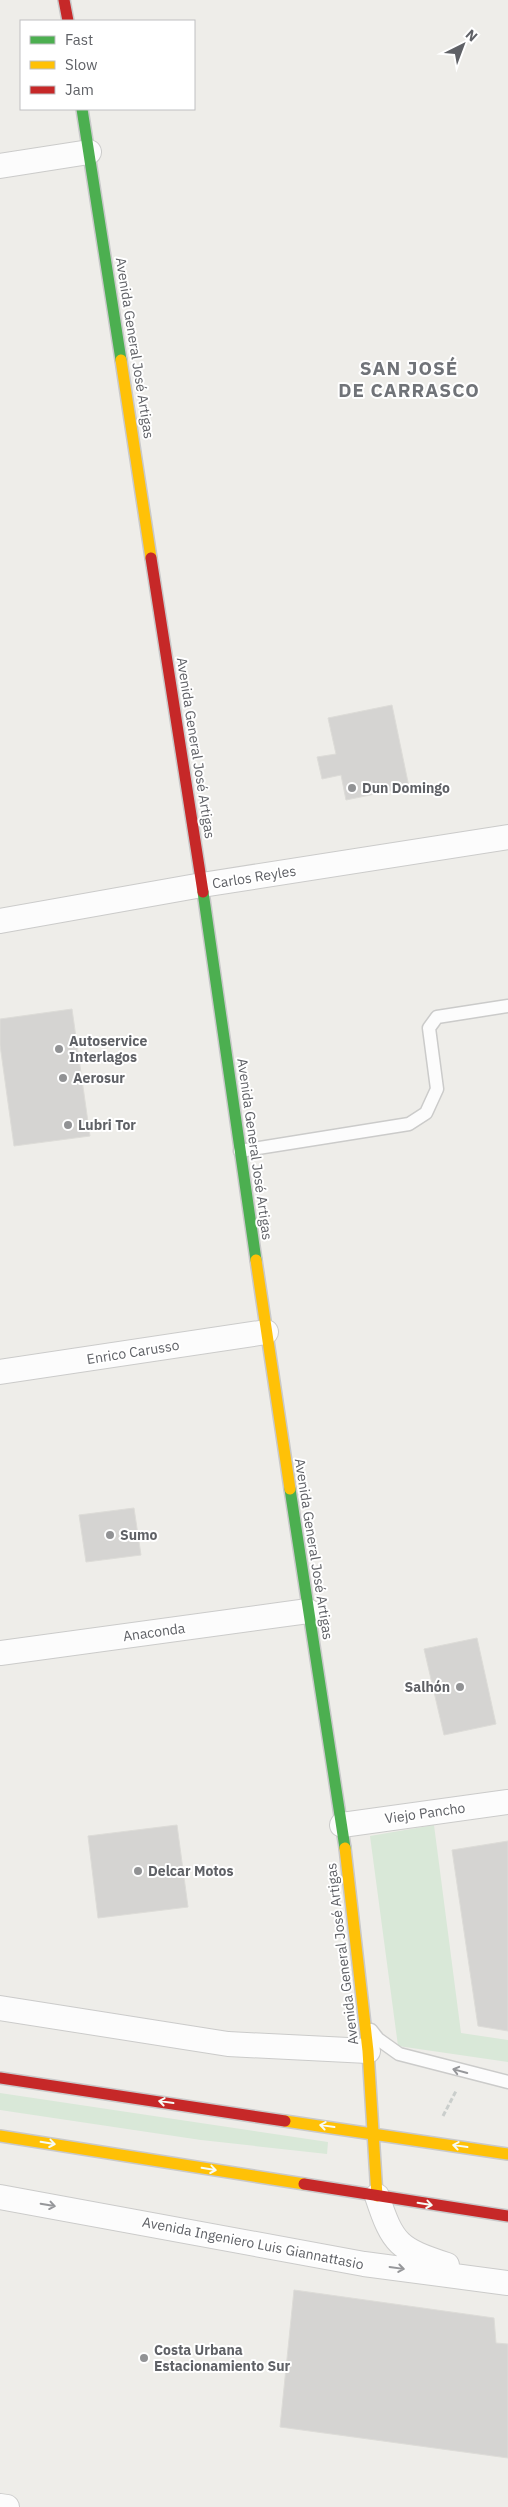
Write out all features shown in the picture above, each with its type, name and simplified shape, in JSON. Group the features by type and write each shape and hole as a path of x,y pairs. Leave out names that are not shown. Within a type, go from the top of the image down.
{"street":[{"path":"64,0 68,20"},
{"name":"Avenida General José Artigas","path":"82,110 202,885 266,1332 342,1825 366,2024 375,2133 377,2196"},
{"path":"0,166 89,152"},
{"name":"Carlos Reyles","path":"0,921 202,885 508,837"},
{"name":"Enrico Carusso","path":"0,1372 266,1332"},
{"name":"Anaconda","path":"0,1653 308,1611"},
{"name":"Viejo Pancho","path":"342,1825 508,1802"},
{"path":"0,2008 228,2044 368,2051"},
{"path":"0,2078 508,2154"},
{"path":"0,2136 508,2216"},
{"path":"377,2196 387,2225 400,2244 422,2258 502,2282"},
{"name":"Avenida Ingeniero Luis Giannattasio","path":"0,2197 364,2264 502,2282"},
{"path":"0,2506 7,2507"}],"lane":[{"path":"240,1152 409,1124 426,1113 437,1089 429,1028 437,1016 508,1006"},
{"path":"366,2024 378,2039 399,2054 508,2082"},
{"path":"492,2151 508,2144"}],"path":[{"path":"441,2119 466,2072"}],"green space":[{"path":"434,1825 461,2033 508,2040 508,2062 398,2046 370,1836"},
{"path":"0,2093 328,2142 327,2154 201,2140 0,2110"}],"building":[{"path":"392,705 409,787 346,800 341,775 322,779 317,757 336,754 328,718"},
{"path":"72,1009 90,1136 14,1146 0,1045 0,1019"},
{"name":"Sumo","path":"134,1508 141,1555 86,1562 79,1515"},
{"name":"Salhón","path":"477,1638 496,1724 444,1735 424,1649"},
{"name":"Delcar Motos","path":"177,1825 188,1907 98,1918 88,1836"},
{"path":"508,1841 508,2031 478,2026 452,1850"},
{"path":"294,2290 494,2318 496,2343 508,2344 508,2458 280,2427"}],"traffic: fast":[{"path":"82,110 121,360"},
{"path":"203,892 256,1260"},
{"path":"290,1489 345,1848"}],"traffic: slow":[{"path":"121,360 151,558"},
{"path":"256,1260 290,1489"},
{"path":"345,1848 368,2051 377,2196"},
{"path":"285,2121 508,2154"},
{"path":"0,2136 304,2184"}],"traffic: jam":[{"path":"64,0 68,20"},
{"path":"151,558 203,892"},
{"path":"0,2078 285,2121"},
{"path":"304,2184 508,2216"}],"place":[{"name":"Dun Domingo","path":"352,788"},
{"name":"Autoservice Interlagos","path":"59,1049"},
{"name":"Aerosur","path":"63,1078"},
{"name":"Lubri Tor","path":"68,1125"},
{"name":"Sumo","path":"110,1535"},
{"name":"Salhón","path":"460,1687"},
{"name":"Delcar Motos","path":"138,1871"},
{"name":"Costa Urbana Estacionamiento Sur","path":"144,2358"}],"district":[{"name":"SAN JOSÉ DE CARRASCO","path":"409,379"}]}
